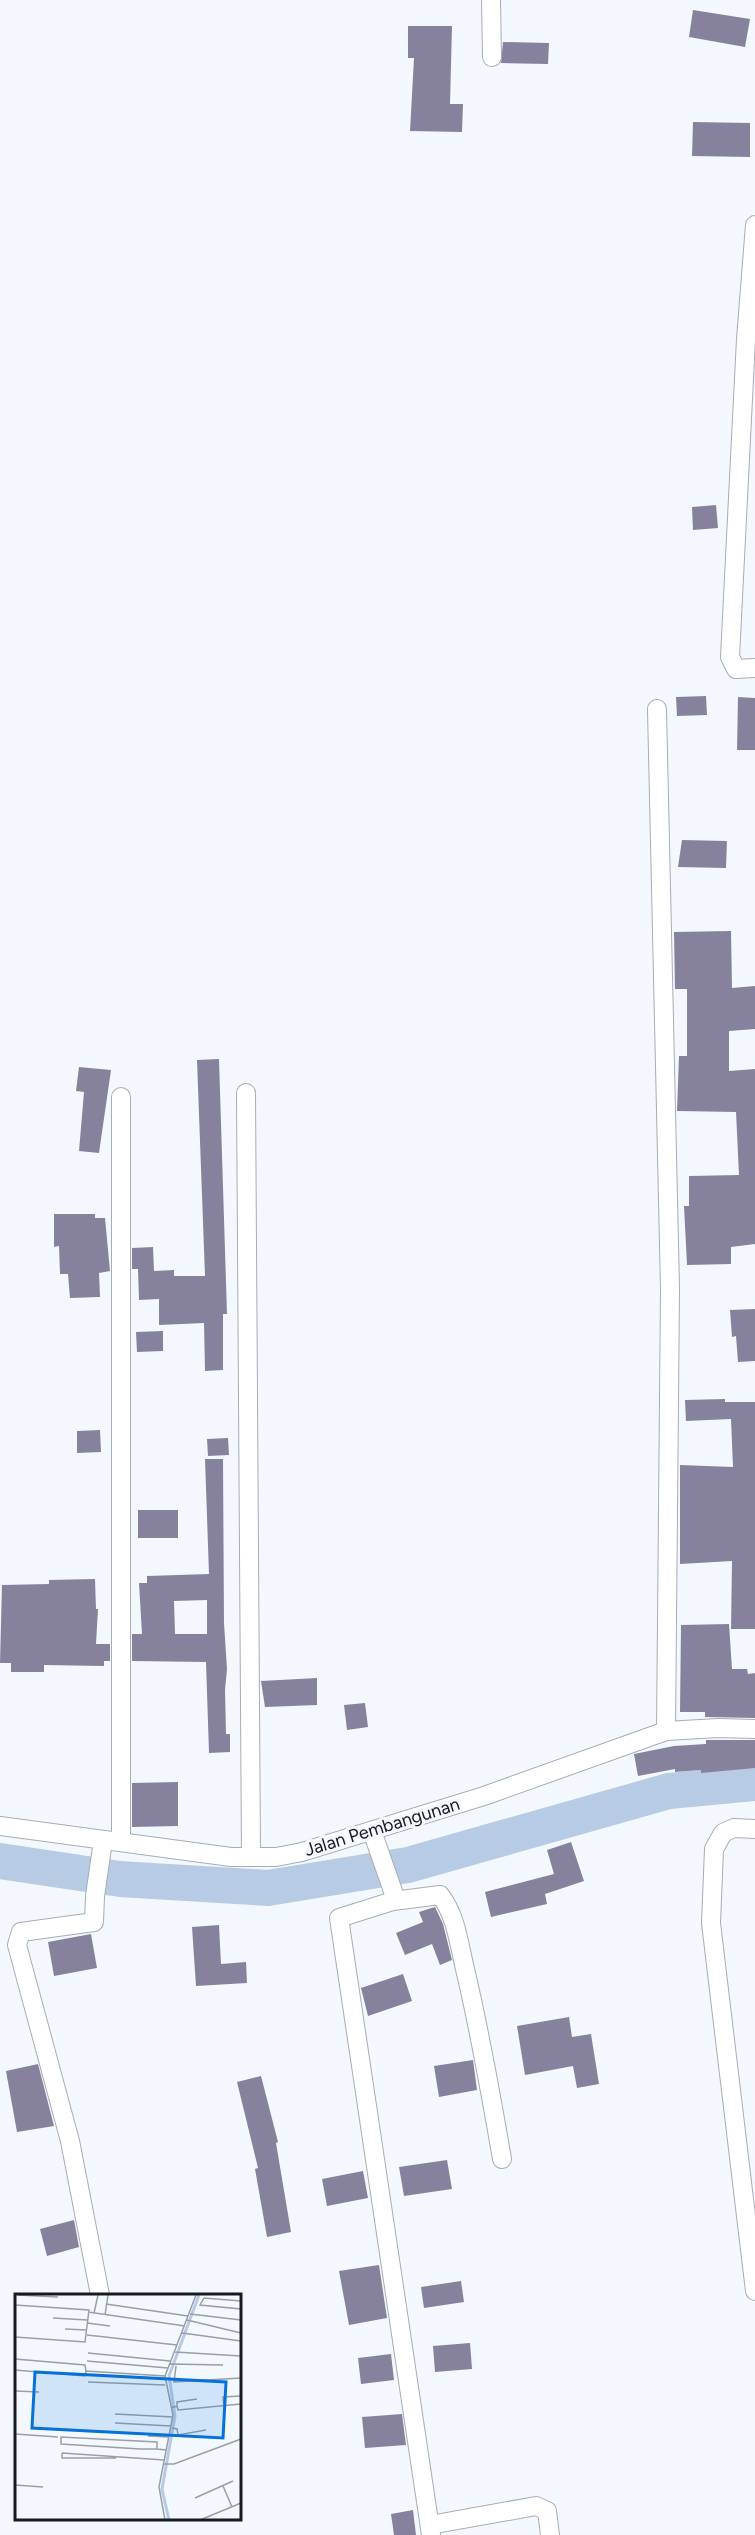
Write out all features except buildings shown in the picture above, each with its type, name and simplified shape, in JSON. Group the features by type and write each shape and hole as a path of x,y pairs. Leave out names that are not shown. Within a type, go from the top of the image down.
{"street":[{"path":"491,0 492,57"},
{"path":"755,225 746,339 730,657 736,669 755,668"},
{"path":"657,709 670,1289 666,1731"},
{"path":"246,1093 251,1857"},
{"path":"100,2294 70,2141 17,1945 21,1932 94,1922 94,1896 109,1842 121,1096"},
{"name":"Jalan Pembangunan","path":"0,1826 109,1842 251,1857 302,1852 376,1838 666,1731 755,1729"},
{"path":"755,1829 734,1828 723,1833 714,1849 711,1923 755,2290"},
{"path":"376,1838 392,1892"},
{"path":"502,2159 481,2036 454,1924 446,1903 440,1895 392,1892 339,1918 431,2530 536,2506 547,2511 550,2535"}],"waterway":[{"path":"0,1861 120,1879 268,1888 408,1865 669,1791 755,1783"}]}
